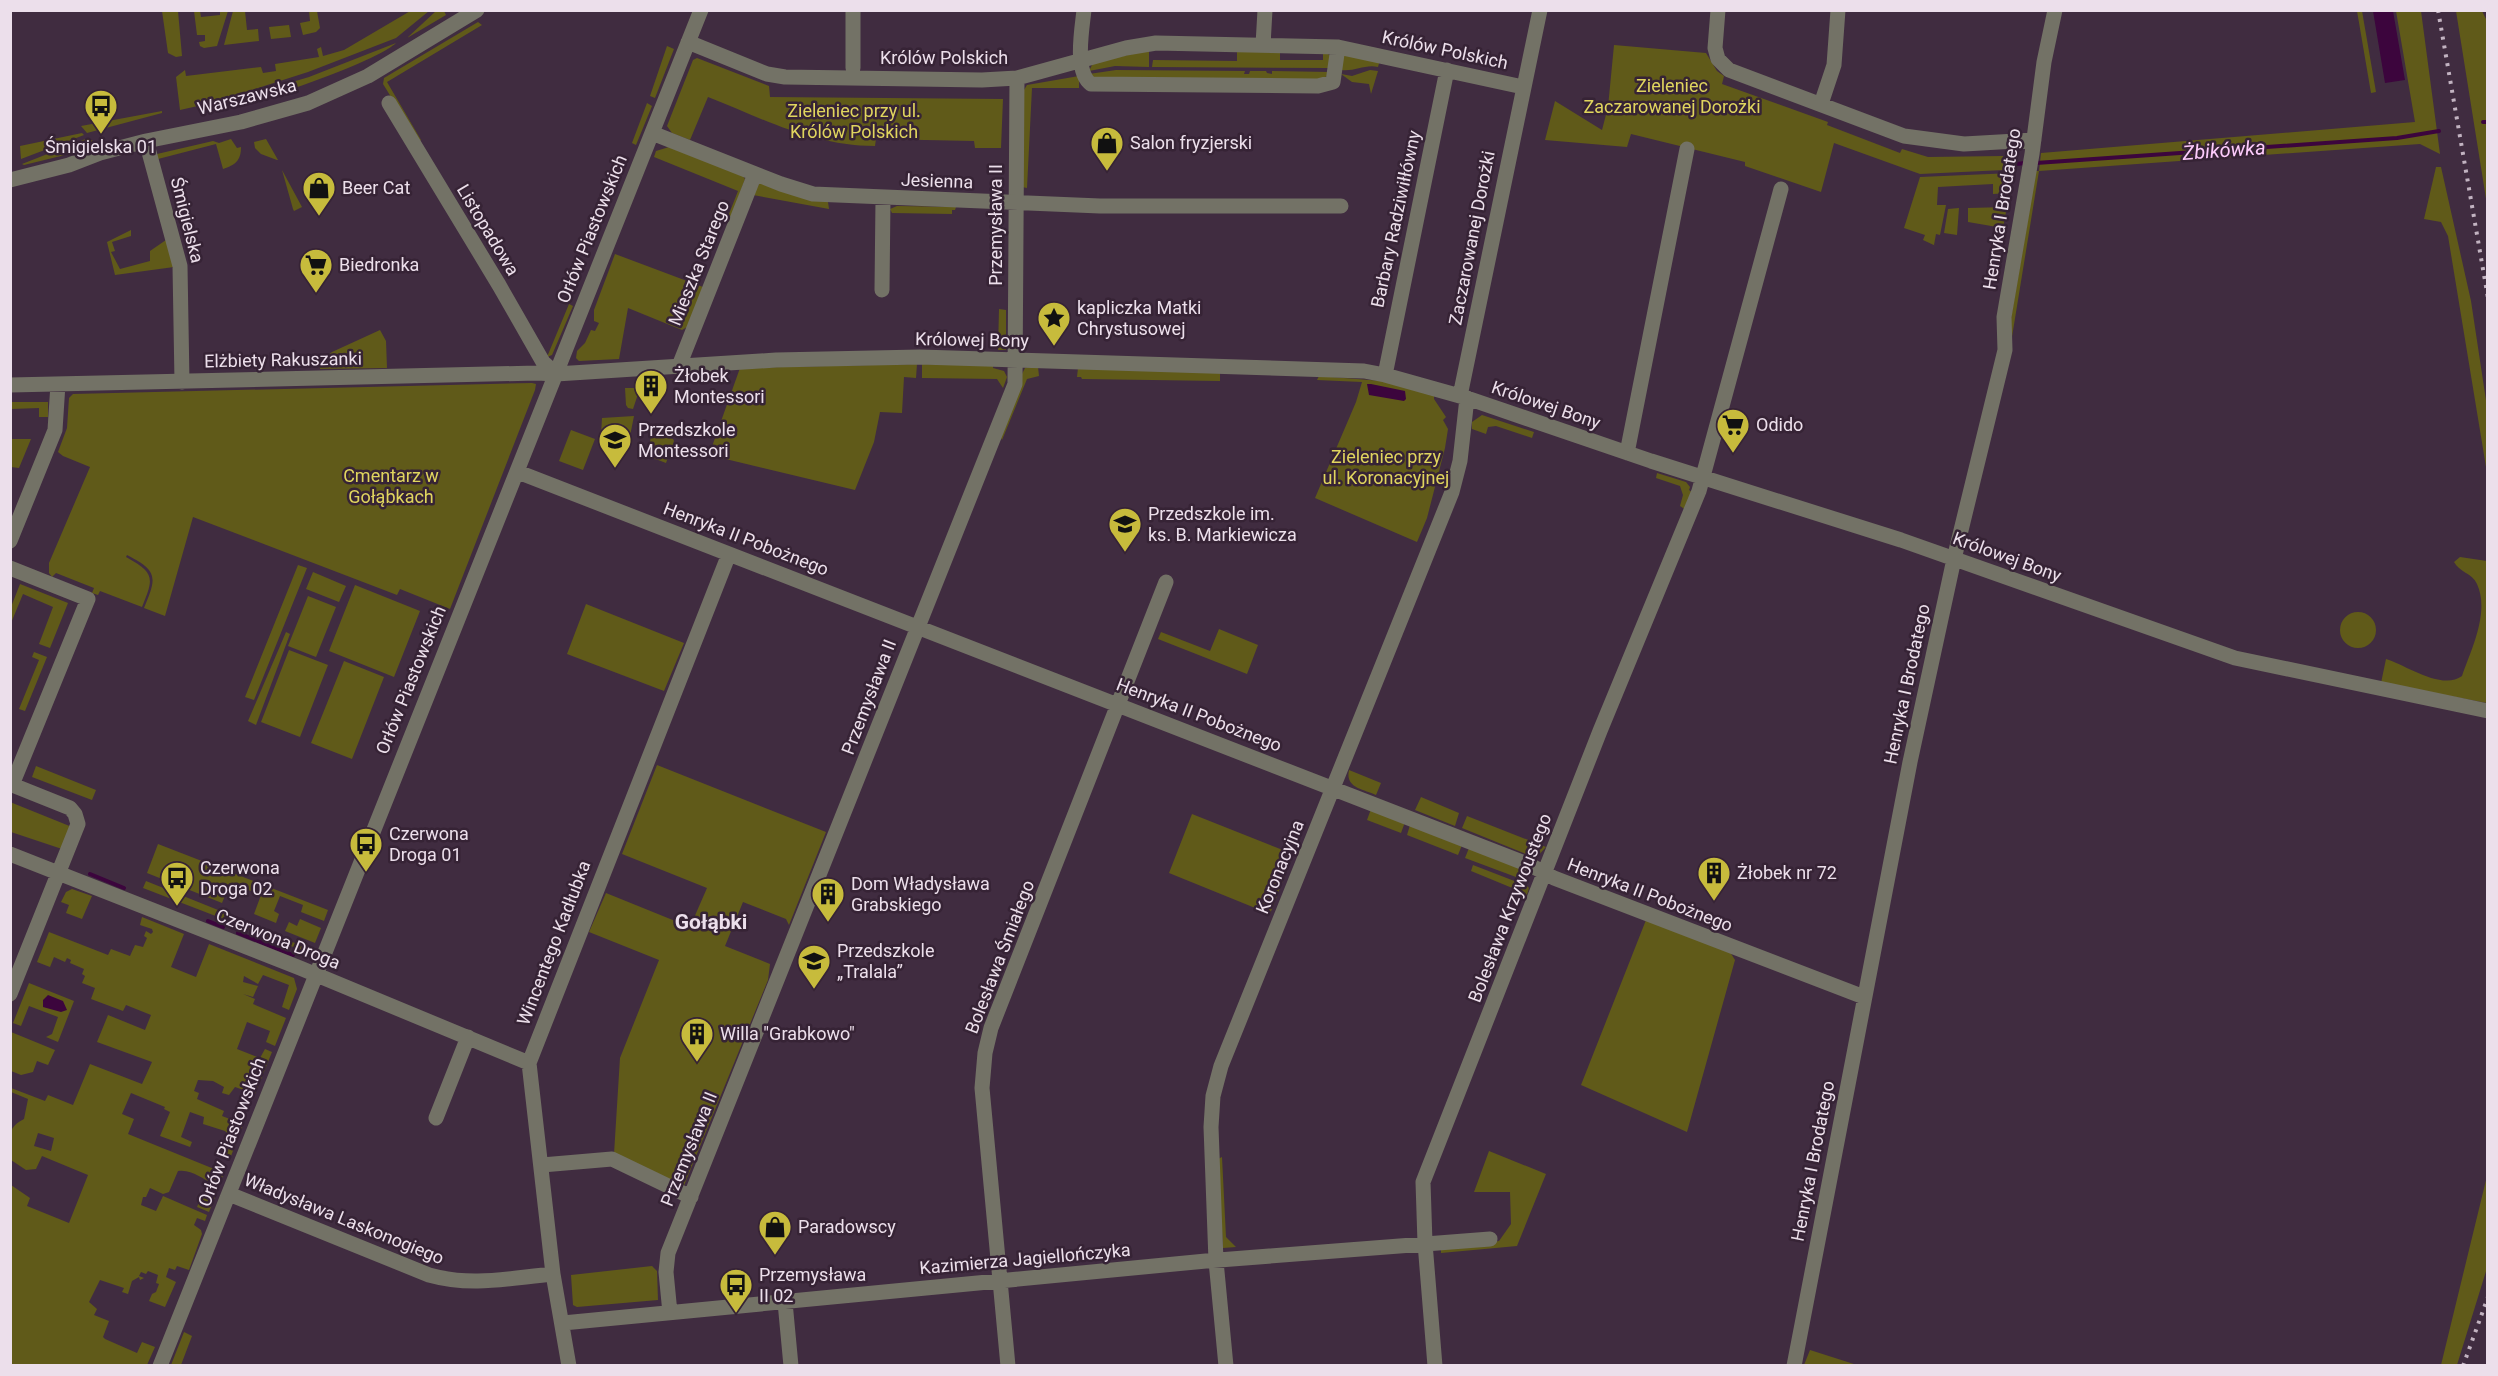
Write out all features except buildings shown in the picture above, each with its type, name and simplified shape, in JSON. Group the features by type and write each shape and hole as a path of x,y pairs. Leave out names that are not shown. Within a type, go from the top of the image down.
{"street":[{"name":"Warszawska","path":"10,180 69,165 100,153 146,141 241,122 324,96 368,76 477,10"},
{"name":"Orłów Piastowskich","path":"160,1365 701,10"},
{"path":"853,10 853,68"},
{"path":"1084,10 1080,60 1087,81 1091,84 1318,87 1333,82 1338,47"},
{"path":"1263,45 1265,10"},
{"name":"Zaczarowanej Dorożki","path":"1463,397 1540,10"},
{"path":"1718,10 1715,48 1718,59 1729,70 1904,136 1964,144 2033,147"},
{"path":"1821,104 1834,65 1838,10"},
{"name":"Henryka I Brodatego","path":"1794,1365 1910,762 1954,559 2005,350 2004,317 2029,176 2043,62 2055,10"},
{"name":"Królów Polskich","path":"688,42 776,76 982,80 1017,78 1133,46 1156,43 1338,47 1523,87"},
{"name":"Barbary Radziwiłłówny","path":"1384,375 1447,70"},
{"name":"Przemysława II","path":"670,1313 666,1261 1014,384 1017,78"},
{"name":"Listopadowa","path":"389,103 543,362 556,374"},
{"name":"Jesienna","path":"652,133 755,174 813,194 883,199 1016,203 1199,207 1341,206"},
{"name":"Śmigielska","path":"146,141 180,266 182,382"},
{"path":"1627,453 1686,149"},
{"name":"Mieszka Starego","path":"679,366 755,174"},
{"name":"Bolesława Krzywoustego","path":"1435,1365 1425,1243 1423,1182 1649,609 1704,478 1781,189"},
{"path":"882,290 883,199"},
{"name":"Królowej Bony","path":"556,374 859,358 1336,369 1384,375 1463,397 1954,559 2235,658 2487,711"},
{"name":"Elżbiety Rakuszanki","path":"10,385 556,374"},
{"path":"10,541 55,430 58,384"},
{"name":"Koronacyjna","path":"1226,1365 1216,1261 1211,1126 1213,1096 1221,1066 1452,492 1460,461 1463,397"},
{"name":"Henryka II Pobożnego","path":"518,472 1864,997"},
{"name":"Wincentego Kadłubka","path":"569,1365 553,1274 529,1063 729,554"},
{"path":"10,568 88,599 11,785 70,808 78,824 10,994"},
{"name":"Bolesława Śmiałego","path":"1008,1365 982,1088 985,1053 991,1028 1166,582"},
{"name":"Czerwona Droga","path":"10,854 315,974 529,1063"},
{"path":"436,1118 468,1037"},
{"path":"542,1165 612,1159 691,1197"},
{"name":"Władysława Laskonogiego","path":"229,1194 449,1281 478,1282 553,1274"},
{"name":"Kazimierza Jagiellończyka","path":"563,1323 1216,1261 1490,1239"},
{"path":"785,1302 791,1365"}],"green space":[{"path":"412,10 429,11 396,38 308,72 211,103 180,110 176,77 185,70 186,76 261,67 263,73 276,71 275,64 319,57 317,49 321,47 323,56 344,50"},
{"path":"162,11 178,11 182,56 176,57 168,53"},
{"path":"194,11 200,11 201,17 220,15 220,11 228,11 217,46 204,48 200,46 199,42 205,41 205,35 197,35"},
{"path":"233,11 245,11 247,30 258,29 259,41 224,45"},
{"path":"309,11 317,11 320,28 316,32 303,35 300,23 310,21"},
{"path":"436,11 444,11 446,15 407,38"},
{"path":"2357,11 2362,11 2376,92 2371,93"},
{"path":"2396,11 2421,11 2440,154 2420,144 2039,171 2041,153 2415,122"},
{"path":"2456,11 2482,11 2487,21 2487,205"},
{"path":"478,22 482,25 387,82 421,140 419,142 383,84 384,78"},
{"path":"289,25 291,37 271,39 269,27"},
{"path":"396,43 362,62 306,84 248,102 209,110 216,105 309,77"},
{"name":"Zieleniec Zaczarowanej Dorożki","path":"1614,45 1706,53 1717,71 1724,76 1722,84 1828,122 1827,125 1900,153 1902,149 1928,157 2003,156 2004,170 1920,174 1834,143 1821,192 1745,166 1745,162 1631,134 1627,147 1545,140 1555,101 1602,130 1608,107"},
{"path":"667,46 674,49 655,98 650,96"},
{"path":"1149,50 1149,67 1115,66 1089,71 1093,63"},
{"path":"1237,51 1280,51 1280,60 1323,60 1323,51 1331,56 1331,68 1152,67 1153,60 1237,61"},
{"path":"1345,55 1380,60 1378,67 1341,70 1341,60"},
{"name":"Zieleniec przy ul. Królów Polskich","path":"697,58 769,86 770,97 1003,99 1001,148 975,148 974,141 876,139 875,146 852,145 789,130 708,97 690,140 672,133 667,126 693,60"},
{"path":"1116,70 1245,71 1244,74 1249,74 1250,71 1266,71 1272,74 1272,71 1330,72 1323,80 1095,78 1089,74"},
{"path":"1370,70 1378,71 1371,94 1369,84 1352,82 1341,74 1352,76"},
{"path":"1079,76 1079,88 1032,88 1027,188 1022,187 1024,90 1027,85"},
{"path":"647,103 652,106 636,145 632,143"},
{"path":"162,111 162,113 87,133 81,126"},
{"path":"82,133 84,135 21,159 20,146"},
{"path":"88,138 93,141 69,154 22,164"},
{"path":"231,139 237,148 241,147 240,156 234,164 223,169 216,144 158,159 157,154"},
{"path":"266,139 278,160 261,154 255,148 254,142"},
{"path":"669,147 743,176 745,179 730,221 727,219 738,191 654,157 656,151"},
{"path":"2436,167 2441,167 2471,301 2487,407 2487,473 2448,236 2441,222 2424,219"},
{"path":"282,170 302,207 294,211 293,209"},
{"path":"2036,171 2039,171 2011,343 2011,318"},
{"path":"2013,173 2010,193 1993,194 1993,184 1938,187 1937,205 1946,205 1940,235 1936,234 1934,245 1938,247 1923,240 1925,235 1904,228 1920,177"},
{"path":"762,183 828,202 829,209 753,195"},
{"path":"897,206 956,207 952,210 952,214 892,213 890,209"},
{"path":"2007,207 2003,228 1968,222 1968,208"},
{"path":"1959,208 1957,235 1944,233 1948,209"},
{"path":"131,230 131,236 112,242 115,251 111,252 120,269 150,261 150,251 166,240 174,267 115,275 107,242"},
{"path":"615,254 703,287 687,327 682,330 628,308 619,359 579,361 576,358 577,351 585,343 591,330 595,331 599,323 594,321 594,310"},
{"path":"569,304 573,306 552,355 547,357"},
{"path":"999,309 1006,310 1006,350 998,350"},
{"path":"380,330 386,341 387,368 320,369 319,362 332,352"},
{"path":"917,364 916,378 904,377 902,413 880,412 874,442 855,490 709,455 740,368"},
{"path":"922,364 993,365 993,368 1004,371 1007,377 1003,388 997,379 922,378"},
{"path":"1038,367 1039,376 1027,379 1002,440 1000,436 1022,374 1025,368"},
{"path":"1078,368 1220,372 1220,381 1082,379 1077,377"},
{"name":"Zieleniec przy ul. Koronacyjnej","path":"1319,376 1382,381 1434,395 1434,399 1446,417 1443,420 1448,429 1427,518 1417,542 1315,498 1356,402 1362,382 1317,380"},
{"name":"Cmentarz w Gołąbkach","path":"536,384 535,390 450,609 400,589 397,595 193,517 165,616 144,608 153,582 152,576 145,566 127,555 126,557 147,572 149,577 149,589 142,607 100,591 98,595 92,593 94,588 56,573 52,577 49,573 49,563 90,467 58,452 67,428 69,398 73,394"},
{"path":"625,388 640,388 640,397 637,397 633,409 626,405"},
{"path":"12,402 48,402 48,417 39,417 39,408 11,409"},
{"path":"1482,415 1534,432 1532,438 1496,426 1488,427 1486,434 1472,429 1472,422"},
{"path":"634,416 628,446 601,435 602,418"},
{"path":"10,418 11,439 31,439 19,468 11,467"},
{"path":"571,430 595,439 583,470 559,461"},
{"path":"651,435 673,439 666,463 645,455 647,449 649,450"},
{"path":"1657,473 1686,482 1690,487 1689,490 1693,493 1686,510 1680,506 1683,495 1680,486 1656,478"},
{"path":"2460,557 2487,561 2487,703 2381,683 2386,659 2434,679 2454,680 2462,676 2478,631 2481,607 2475,580 2454,562"},
{"path":"298,565 307,568 254,700 245,697"},
{"path":"313,572 346,586 339,602 306,589"},
{"path":"20,584 68,603 50,648 39,644 53,607 23,594 11,623 11,607"},
{"path":"355,585 420,611 394,677 329,651"},
{"path":"308,596 336,607 316,657 288,646"},
{"path":"586,604 684,643 664,691 567,654"},
{"path":"2358,612 2371,617 2376,630 2371,643 2358,648 2345,643 2340,630 2345,617"},
{"path":"1219,629 1258,645 1247,674 1158,639 1161,632 1210,651"},
{"path":"286,632 290,634 256,725 248,721"},
{"path":"289,650 328,665 300,737 261,722"},
{"path":"34,652 47,657 25,711 19,709 39,660 32,657"},
{"path":"344,661 384,677 352,759 311,743"},
{"path":"657,765 826,832 789,925 786,919 743,902 725,946 770,964 768,980 683,1188 614,1154 620,1058 659,960 589,932 606,893 690,927 707,888 622,854"},
{"path":"36,766 96,790 92,800 32,777"},
{"path":"1349,770 1381,783 1376,795 1352,784 1348,776"},
{"path":"1421,797 1459,813 1455,826 1415,810"},
{"path":"10,802 72,827 62,849 11,832"},
{"path":"1371,809 1405,822 1401,833 1367,820"},
{"path":"1192,814 1293,854 1270,914 1169,873"},
{"path":"1467,816 1546,847 1536,858 1462,828"},
{"path":"1410,825 1462,845 1458,855 1407,835"},
{"path":"158,844 328,910 324,921 301,912 303,905 280,896 274,911 279,914 276,923 254,914 261,895 230,883 222,903 147,873"},
{"path":"1469,848 1528,871 1524,880 1465,858"},
{"path":"1473,865 1527,886 1529,888 1526,898 1522,892 1471,871"},
{"path":"146,881 228,914 226,920 143,888"},
{"path":"72,889 92,896 82,919 66,913 69,905 61,902 66,892"},
{"path":"142,917 184,934 171,967 196,977 209,944 294,978 297,989 289,1010 282,1007 289,985 263,975 258,984 244,976 243,982 258,986 253,997 243,994 255,999 253,1004 286,1018 275,1046 266,1042 270,1031 247,1022 237,1049 260,1058 265,1049 272,1052 255,1094 235,1087 229,1095 222,1093 224,1087 213,1081 198,1080 194,1091 199,1093 197,1099 224,1111 222,1116 243,1124 231,1156 225,1154 223,1158 219,1156 229,1135 225,1131 203,1124 204,1117 190,1112 181,1137 192,1142 190,1147 160,1136 170,1112 164,1109 165,1107 131,1093 122,1114 134,1119 128,1134 224,1173 222,1178 217,1177 214,1184 192,1173 178,1171 169,1192 163,1194 150,1188 146,1197 143,1197 141,1205 156,1211 163,1196 207,1215 205,1221 197,1218 194,1225 201,1230 202,1234 189,1270 177,1266 175,1270 169,1268 166,1277 176,1282 165,1307 149,1301 159,1284 156,1283 158,1275 148,1271 146,1274 141,1272 139,1276 144,1278 140,1280 139,1277 132,1281 128,1294 122,1292 124,1288 100,1280 89,1302 97,1309 94,1315 109,1321 103,1337 105,1339 137,1353 142,1342 155,1347 147,1365 11,1365 11,1185 30,1198 27,1206 69,1223 88,1175 42,1156 36,1169 26,1170 11,1160 11,1131 24,1119 28,1099 11,1092 11,1088 45,1101 48,1095 73,1105 90,1064 142,1084 152,1062 97,1042 108,1015 145,1030 151,1015 126,1005 123,1011 91,999 95,988 82,983 85,976 82,974 84,969 70,963 71,960 67,958 65,962 54,957 50,967 37,962 49,932 108,955 111,949 130,956 135,945 143,947 147,938 144,936 146,931 151,934 153,932 152,929 140,925","holes":["38,1133 54,1138 51,1151 34,1146"]},
{"path":"300,919 321,928 315,943 285,931 289,922 297,926"},
{"path":"1646,920 1730,952 1735,960 1687,1132 1581,1085"},
{"path":"241,921 312,950 308,953 239,925"},
{"path":"29,983 74,1001 58,1042 46,1037 52,1034 58,1017 29,1006 21,1026 13,1023"},
{"path":"11,1032 55,1050 48,1065 37,1061 33,1072 21,1075 11,1071"},
{"path":"1489,1151 1546,1174 1517,1246 1441,1253 1441,1248 1499,1241 1511,1224 1510,1192 1474,1192"},
{"path":"1222,1157 1226,1237 1236,1247 1223,1248 1218,1159"},
{"path":"2487,1176 2487,1268 2457,1365 2441,1365"},
{"path":"205,1188 217,1192 209,1212 197,1207"},
{"path":"652,1266 657,1271 658,1300 577,1307 573,1305 571,1275"},
{"path":"184,1332 192,1336 181,1365 171,1365"},
{"path":"1810,1350 1857,1365 1804,1365"}],"shaded area":[{"path":"2373,11 2393,11 2405,80 2385,83"},
{"path":"1367,384 1405,391 1406,399 1404,401 1369,395"},
{"path":"48,995 63,1001 67,1010 61,1012 43,1007 43,1000"}],"waterway":[{"name":"Żbikówka","path":"2483,122 2488,122"},
{"name":"Żbikówka","path":"2036,163 2397,138 2439,131"},
{"name":"Żbikówka","path":"2008,165 2025,163"},
{"path":"90,874 124,888"},
{"path":"208,921 223,927"},
{"path":"238,933 293,955"}],"railway":[{"path":"2438,10 2488,298"},
{"path":"2463,1366 2488,1297"}],"place":[{"name":"Śmigielska 01","path":"101,135"},
{"name":"Salon fryzjerski","path":"1107,172"},
{"name":"Beer Cat","path":"319,217"},
{"name":"Biedronka","path":"316,294"},
{"name":"kapliczka Matki Chrystusowej","path":"1054,347"},
{"name":"Żłobek Montessori","path":"651,415"},
{"name":"Odido","path":"1733,454"},
{"name":"Przedszkole Montessori","path":"615,469"},
{"name":"Przedszkole im. ks. B. Markiewicza","path":"1125,553"},
{"name":"Czerwona Droga 01","path":"366,873"},
{"name":"Żłobek nr 72","path":"1714,902"},
{"name":"Czerwona Droga 02","path":"177,907"},
{"name":"Dom Władysława Grabskiego","path":"828,923"},
{"name":"Przedszkole „Tralala”","path":"814,990"},
{"name":"Willa \"Grabkowo\"","path":"697,1063"},
{"name":"Paradowscy","path":"775,1256"},
{"name":"Przemysława II 02","path":"736,1314"}],"district":[{"name":"Gołąbki","path":"711,922"}]}
